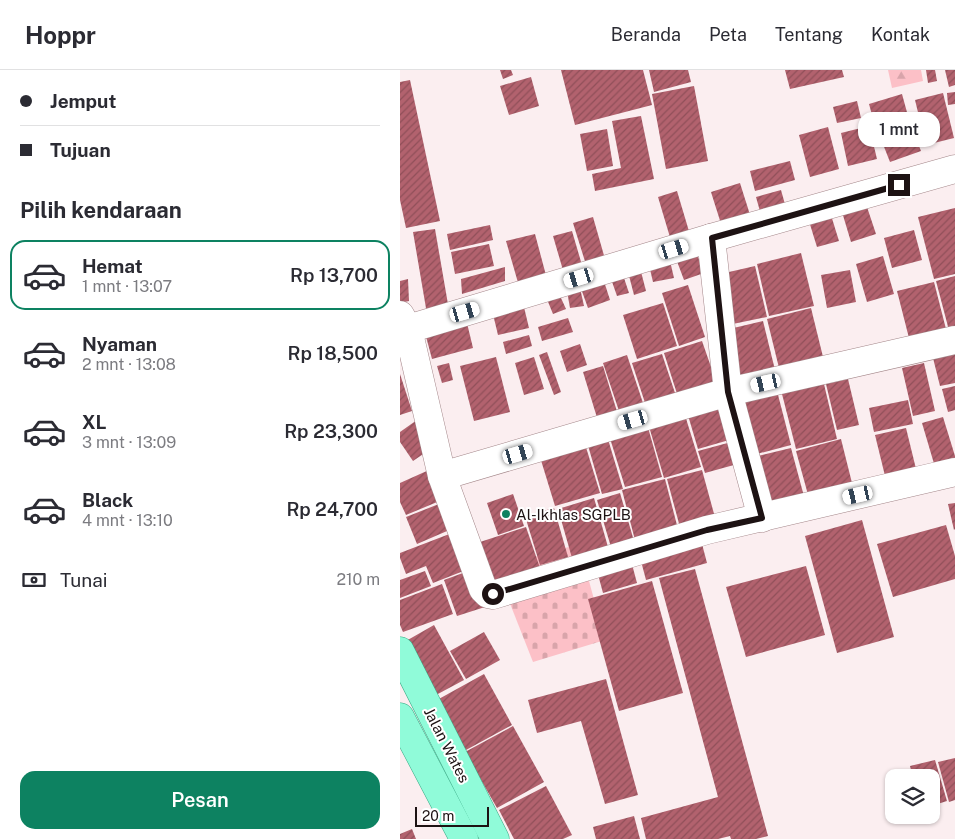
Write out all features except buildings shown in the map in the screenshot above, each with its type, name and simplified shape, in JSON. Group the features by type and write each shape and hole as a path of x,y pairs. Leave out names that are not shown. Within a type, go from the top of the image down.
{"main road":[{"name":"Jalan Wates","path":"400,651 495,839"},
{"name":"Jalan Wates","path":"400,717 464,839"}],"street":[{"path":"955,169 404,322 442,476 483,589 488,594 502,592 707,530 955,472"},
{"path":"712,238 728,392 762,518"},
{"path":"442,476 728,392 955,340"}],"green space":[{"path":"888,70 921,70 923,81 892,88"},
{"path":"579,544 605,640 533,662 496,568"}],"place":[{"name":"Al-Ikhlas SGPLB","path":"506,514"}],"route":[{"path":"493,594 707,530 762,518 728,392 712,238 899,185"}]}
